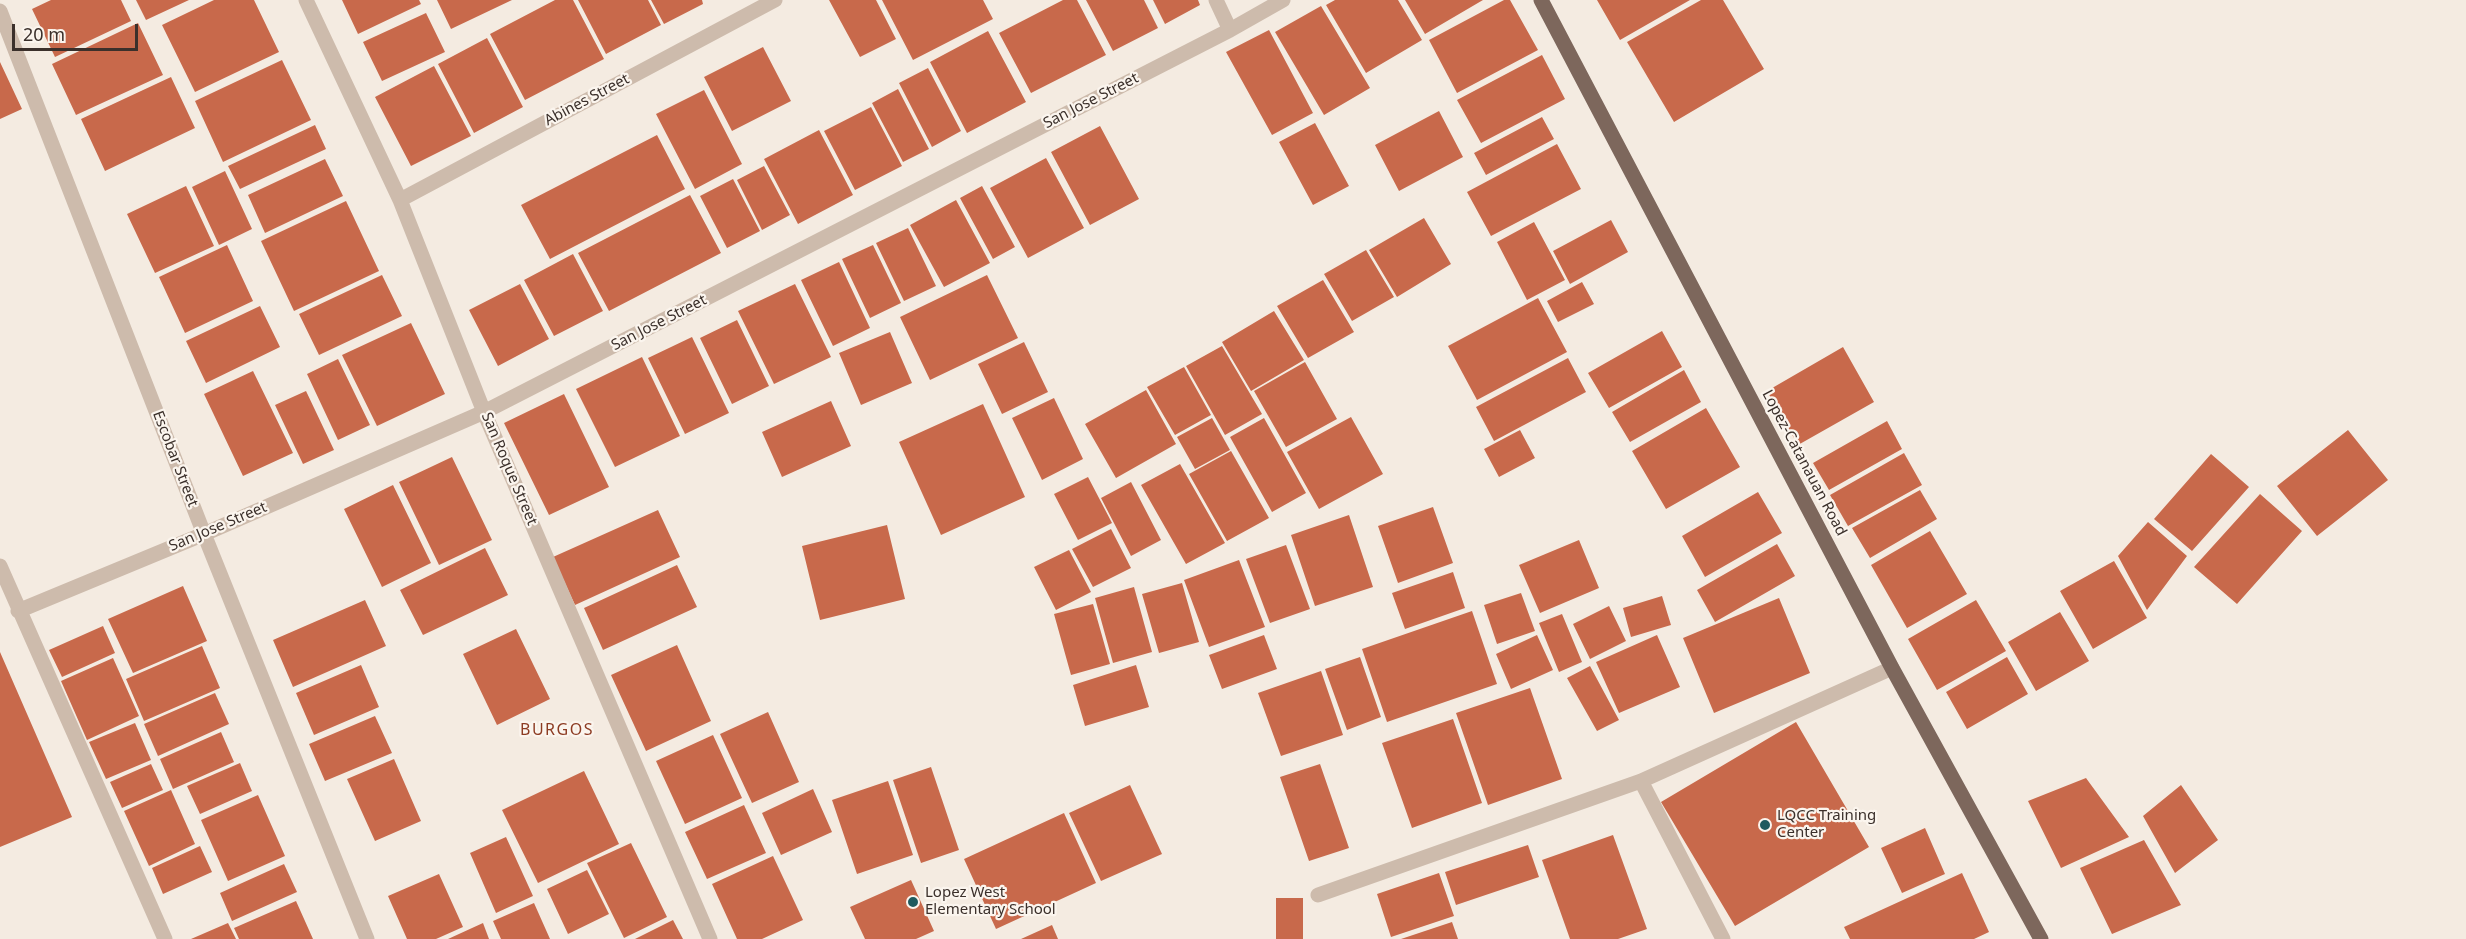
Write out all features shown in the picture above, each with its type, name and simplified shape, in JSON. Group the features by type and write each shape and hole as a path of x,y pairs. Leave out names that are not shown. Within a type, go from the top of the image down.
{"main road":[{"name":"Lopez-Catanauan Road","path":"1541,0 1892,668 2041,939"}],"street":[{"name":"San Roque Street","path":"306,0 400,200 484,412 710,939"},
{"name":"Abines Street","path":"400,200 776,0"},
{"path":"1216,0 1230,30"},
{"name":"San Jose Street","path":"18,611 204,534 484,412 1230,30 1283,0"},
{"name":"Escobar Street","path":"0,12 204,534 367,939"},
{"path":"0,566 165,939"},
{"path":"1318,895 1641,782 1892,668"},
{"path":"1641,782 1723,939"}],"building":[{"path":"51,0 121,0 131,21 55,57 32,9"},
{"path":"136,0 189,0 146,20"},
{"path":"214,0 254,0 279,52 195,92 162,25"},
{"path":"342,0 419,0 421,4 358,34"},
{"path":"437,0 512,0 451,29"},
{"path":"555,0 573,0 604,59 525,100 490,34"},
{"path":"578,0 648,0 661,25 606,54"},
{"path":"651,0 702,0 703,4 664,24"},
{"path":"829,0 876,0 896,39 860,57"},
{"path":"882,0 983,0 993,19 913,60"},
{"path":"1063,0 1077,0 1106,55 1031,93 999,33"},
{"path":"1086,0 1144,0 1158,28 1113,51"},
{"path":"1153,0 1198,0 1200,5 1165,24"},
{"path":"1335,0 1398,0 1422,40 1366,73 1326,5"},
{"path":"1405,0 1483,0 1425,34"},
{"path":"1504,0 1510,0 1538,50 1457,93 1429,40"},
{"path":"1597,0 1690,0 1620,40"},
{"path":"1701,0 1723,0 1764,69 1674,122 1627,42"},
{"path":"1321,6 1370,88 1324,115 1275,32"},
{"path":"426,13 445,52 382,81 363,42"},
{"path":"138,23 163,75 76,115 52,64"},
{"path":"1269,30 1313,113 1272,135 1226,52"},
{"path":"988,31 1026,102 967,133 930,62"},
{"path":"487,38 523,107 474,133 438,64"},
{"path":"763,47 791,101 732,131 704,77"},
{"path":"1542,55 1565,99 1481,143 1457,100"},
{"path":"282,60 311,120 223,162 195,101"},
{"path":"0,62 22,109 0,119"},
{"path":"434,66 471,136 411,166 375,97"},
{"path":"928,68 961,131 932,147 899,83"},
{"path":"171,77 195,128 105,171 81,119"},
{"path":"898,89 929,149 903,162 872,103"},
{"path":"704,90 742,164 695,189 656,114"},
{"path":"871,107 902,166 855,190 824,131"},
{"path":"1439,111 1463,157 1399,191 1375,145"},
{"path":"1542,117 1554,139 1486,175 1474,153"},
{"path":"1315,123 1349,186 1313,205 1279,142"},
{"path":"315,125 326,149 240,189 228,166"},
{"path":"1100,126 1139,199 1090,225 1051,152"},
{"path":"819,130 853,195 798,224 764,159"},
{"path":"657,135 685,189 550,259 521,205"},
{"path":"1557,144 1581,189 1491,236 1467,192"},
{"path":"1046,158 1084,228 1028,258 990,188"},
{"path":"325,159 343,196 265,233 248,195"},
{"path":"764,166 790,215 762,230 737,180"},
{"path":"225,171 252,229 219,245 192,187"},
{"path":"733,179 760,231 727,248 700,196"},
{"path":"186,186 214,246 155,273 127,214"},
{"path":"982,186 1015,247 993,259 960,198"},
{"path":"690,195 721,253 609,311 578,253"},
{"path":"956,200 990,263 944,287 910,225"},
{"path":"346,201 379,271 294,311 261,241"},
{"path":"1424,218 1451,264 1397,297 1369,250"},
{"path":"1611,220 1628,252 1570,284 1553,251"},
{"path":"1534,222 1565,280 1527,300 1497,242"},
{"path":"908,228 936,286 904,301 876,243"},
{"path":"227,245 253,301 185,333 159,277"},
{"path":"873,245 901,303 870,318 842,259"},
{"path":"1366,250 1394,297 1352,321 1324,274"},
{"path":"573,254 603,311 554,336 524,280"},
{"path":"839,262 870,328 833,346 801,280"},
{"path":"382,275 402,316 319,355 299,314"},
{"path":"987,275 1018,338 930,380 900,317"},
{"path":"1323,280 1354,332 1308,358 1277,306"},
{"path":"1582,282 1594,304 1558,322 1547,301"},
{"path":"520,284 549,339 498,366 469,310"},
{"path":"795,284 831,357 774,384 738,311"},
{"path":"1538,298 1567,352 1477,400 1448,346"},
{"path":"260,306 280,347 206,383 186,341"},
{"path":"1274,311 1304,360 1251,391 1222,342"},
{"path":"737,320 769,386 732,404 700,338"},
{"path":"411,323 445,394 377,426 342,355"},
{"path":"1662,331 1682,367 1609,408 1588,373"},
{"path":"890,332 912,383 861,405 839,353"},
{"path":"692,337 729,413 685,434 648,358"},
{"path":"1024,342 1048,392 1002,414 978,364"},
{"path":"1222,346 1262,414 1225,435 1186,366"},
{"path":"1843,347 1874,402 1798,445 1767,391"},
{"path":"642,357 680,436 615,467 576,389"},
{"path":"1568,358 1586,392 1494,441 1476,407"},
{"path":"338,359 370,425 338,440 307,374"},
{"path":"1305,362 1337,419 1286,447 1254,391"},
{"path":"1184,367 1211,415 1175,435 1147,387"},
{"path":"1684,370 1701,402 1630,442 1612,412"},
{"path":"253,371 293,453 243,476 204,394"},
{"path":"1146,390 1176,444 1116,478 1085,424"},
{"path":"306,391 334,450 303,464 275,405"},
{"path":"564,394 609,487 549,515 504,423"},
{"path":"1054,398 1083,459 1042,480 1012,418"},
{"path":"831,401 851,446 782,477 762,432"},
{"path":"983,404 1025,497 941,535 899,442"},
{"path":"1706,408 1740,467 1666,509 1632,451"},
{"path":"1351,417 1383,474 1319,509 1287,452"},
{"path":"1212,418 1230,450 1195,469 1177,437"},
{"path":"1264,418 1306,493 1272,512 1230,437"},
{"path":"1887,421 1902,449 1829,490 1813,463"},
{"path":"1520,430 1535,458 1499,477 1484,449"},
{"path":"2348,430 2388,480 2317,536 2277,486"},
{"path":"1231,451 1269,518 1227,541 1189,474"},
{"path":"1904,453 1922,485 1848,526 1830,495"},
{"path":"2211,454 2249,487 2192,551 2154,519"},
{"path":"452,457 492,540 439,565 399,482"},
{"path":"1180,464 1225,543 1186,564 1141,485"},
{"path":"1088,477 1112,523 1078,540 1054,494"},
{"path":"1131,482 1161,540 1131,556 1101,498"},
{"path":"393,485 431,563 382,587 344,509"},
{"path":"1920,490 1937,519 1870,558 1852,528"},
{"path":"1758,492 1782,533 1705,577 1682,536"},
{"path":"2260,494 2302,531 2237,604 2194,567"},
{"path":"1433,507 1453,563 1398,583 1378,526"},
{"path":"658,510 680,557 575,605 553,557"},
{"path":"1349,515 1373,587 1315,606 1291,535"},
{"path":"2148,522 2187,556 2147,610 2118,556"},
{"path":"887,525 905,599 820,620 802,546"},
{"path":"1111,529 1131,568 1093,587 1072,549"},
{"path":"1930,531 1967,594 1907,628 1871,565"},
{"path":"1579,540 1599,588 1540,613 1519,565"},
{"path":"1777,544 1795,576 1715,622 1697,590"},
{"path":"1286,545 1310,609 1270,623 1246,559"},
{"path":"485,548 508,595 423,635 400,590"},
{"path":"1069,550 1091,592 1056,610 1034,567"},
{"path":"1239,560 1265,627 1209,647 1184,580"},
{"path":"2114,561 2147,618 2093,649 2060,591"},
{"path":"677,565 697,607 603,650 584,608"},
{"path":"1453,572 1465,608 1405,629 1392,593"},
{"path":"1182,583 1199,642 1159,653 1142,594"},
{"path":"183,586 207,641 133,673 108,619"},
{"path":"1134,587 1152,652 1113,663 1095,598"},
{"path":"1521,593 1535,631 1497,644 1484,605"},
{"path":"1662,596 1671,625 1631,637 1623,608"},
{"path":"1779,598 1810,673 1714,713 1683,638"},
{"path":"365,600 386,646 293,687 273,640"},
{"path":"1976,600 2006,651 1937,690 1908,639"},
{"path":"1093,604 1110,664 1071,675 1054,614"},
{"path":"1609,606 1626,641 1590,659 1573,624"},
{"path":"1472,611 1497,684 1387,722 1362,649"},
{"path":"2060,612 2089,661 2036,691 2008,642"},
{"path":"1562,614 1582,662 1559,672 1539,623"},
{"path":"103,626 115,653 62,677 49,650"},
{"path":"516,629 550,699 497,725 463,654"},
{"path":"1264,635 1277,669 1222,689 1209,655"},
{"path":"1537,635 1553,670 1511,689 1496,654"},
{"path":"1657,635 1680,687 1619,713 1596,662"},
{"path":"677,645 711,721 646,751 611,675"},
{"path":"202,646 220,688 144,721 126,679"},
{"path":"0,652 72,817 0,847"},
{"path":"1360,657 1381,717 1347,730 1325,669"},
{"path":"2007,657 2028,694 1967,729 1946,692"},
{"path":"113,658 139,716 87,740 61,681"},
{"path":"361,665 379,707 314,735 296,693"},
{"path":"1136,665 1149,707 1085,726 1073,685"},
{"path":"1590,666 1619,720 1597,731 1567,678"},
{"path":"1321,671 1343,735 1281,756 1258,693"},
{"path":"1530,688 1562,779 1488,805 1456,713"},
{"path":"215,693 229,724 158,756 144,724"},
{"path":"768,712 799,782 752,803 720,734"},
{"path":"375,716 392,753 325,781 309,744"},
{"path":"1453,719 1482,803 1412,828 1382,743"},
{"name":"LQCC Training Center","path":"1796,722 1869,847 1735,926 1661,802"},
{"path":"135,723 151,760 106,779 89,742"},
{"path":"221,732 234,762 173,789 160,759"},
{"path":"713,735 742,798 685,824 656,761"},
{"path":"394,759 421,821 375,841 347,779"},
{"path":"240,763 252,791 200,814 187,786"},
{"path":"151,764 163,790 122,808 110,782"},
{"path":"1320,764 1349,848 1309,861 1280,777"},
{"path":"931,767 959,850 921,863 893,780"},
{"path":"584,771 619,844 538,883 502,810"},
{"path":"2086,778 2129,837 2061,868 2028,801"},
{"path":"888,781 913,855 857,874 832,800"},
{"path":"1130,785 1162,854 1101,881 1069,813"},
{"path":"2181,785 2218,840 2175,873 2143,816"},
{"path":"813,789 832,832 781,855 762,813"},
{"path":"171,790 195,844 149,866 124,811"},
{"path":"258,795 285,856 228,881 201,820"},
{"path":"744,805 766,853 707,879 685,832"},
{"path":"1064,813 1096,883 996,929 964,859"},
{"path":"1925,828 1945,874 1902,893 1881,848"},
{"path":"1613,835 1647,929 1618,939 1570,939 1542,860"},
{"path":"506,837 533,896 496,913 470,853"},
{"path":"2144,840 2181,905 2112,934 2080,868"},
{"path":"631,843 667,917 624,938 587,863"},
{"path":"1528,845 1539,877 1456,905 1445,872"},
{"path":"200,846 212,872 163,894 152,868"},
{"path":"773,856 803,920 762,939 737,939 712,884"},
{"path":"284,864 297,892 232,921 220,893"},
{"path":"587,870 609,914 568,934 547,889"},
{"path":"1439,873 1454,916 1391,937 1377,894"},
{"path":"1962,873 1989,932 1974,939 1850,939 1844,927"},
{"path":"439,874 463,927 436,939 407,939 388,896"},
{"path":"911,880 934,931 916,939 865,939 850,907"},
{"path":"1276,898 1303,898 1303,939 1276,939"},
{"path":"296,901 313,939 239,939 234,928"},
{"path":"534,903 550,939 501,939 493,921"},
{"path":"673,920 683,939 635,939"},
{"path":"1452,922 1458,939 1401,939"},
{"path":"228,923 236,939 191,939"},
{"path":"483,923 489,939 448,939"},
{"path":"1052,925 1058,939 1021,939"}],"place":[{"name":"LQCC Training Center","path":"1765,825"},
{"name":"Lopez West Elementary School","path":"913,902"}],"district":[{"name":"BURGOS","path":"557,730"}]}
